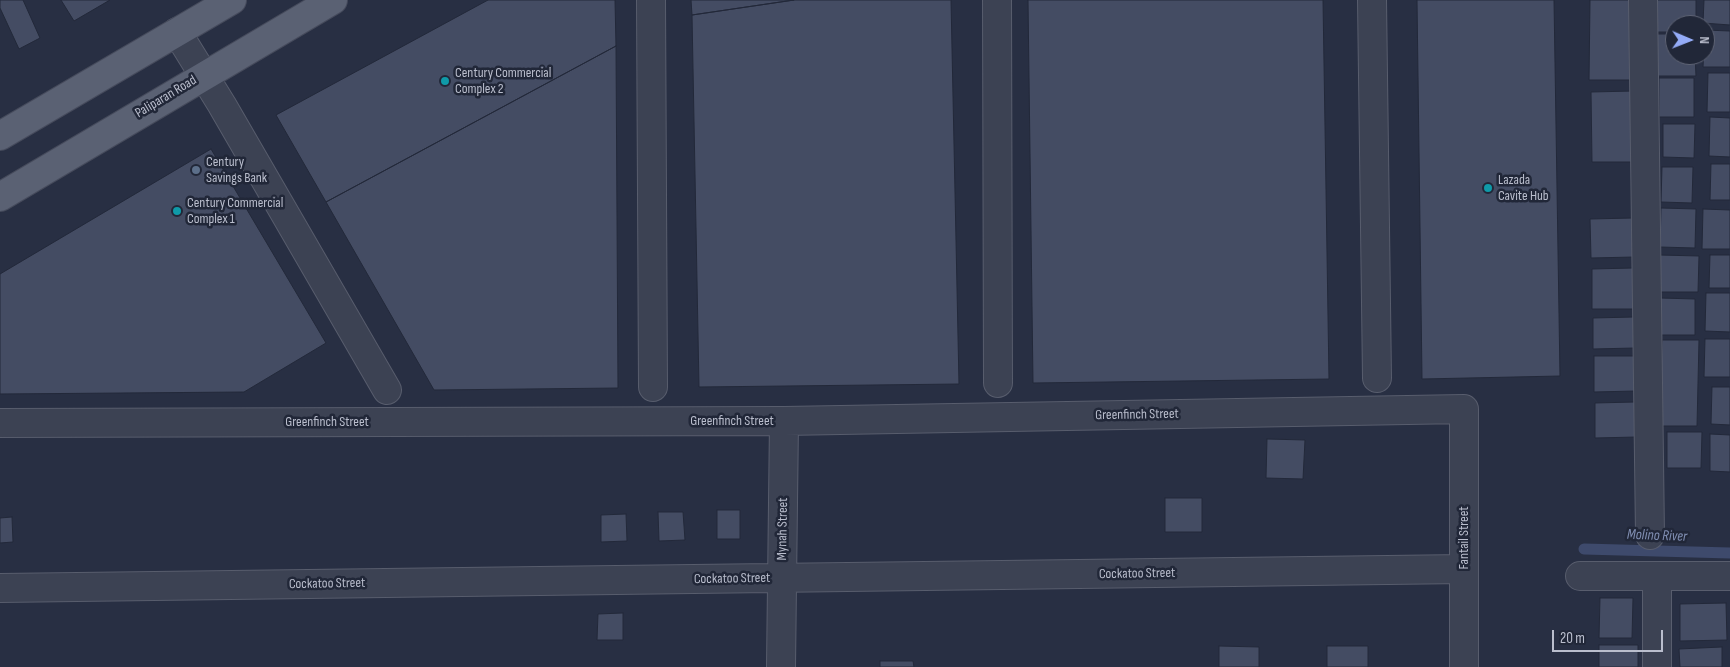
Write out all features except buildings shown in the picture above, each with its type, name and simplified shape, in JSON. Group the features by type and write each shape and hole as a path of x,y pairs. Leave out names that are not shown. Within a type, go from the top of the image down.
{"main road":[{"path":"0,136 232,0"},
{"name":"Paliparan Road","path":"0,197 204,74 332,0"}],"street":[{"path":"651,0 653,387"},
{"path":"997,0 998,383"},
{"path":"1372,0 1377,378"},
{"path":"1643,0 1650,535"},
{"path":"177,32 204,74 387,390"},
{"name":"Greenfinch Street","path":"0,423 784,421 1464,409"},
{"name":"Fantail Street","path":"1464,409 1464,667"},
{"name":"Mynah Street","path":"781,667 784,421"},
{"name":"Cockatoo Street","path":"0,588 1464,569"},
{"path":"1580,576 1730,576"},
{"path":"1657,576 1657,667"}],"waterway":[{"name":"Molino River","path":"1584,549 1730,553"}],"place":[{"name":"Century Commercial Complex 2","path":"445,81"},
{"name":"Century Savings Bank","path":"196,170"},
{"name":"Lazada Cavite Hub","path":"1488,188"},
{"name":"Century Commercial Complex 1","path":"177,211"}]}
